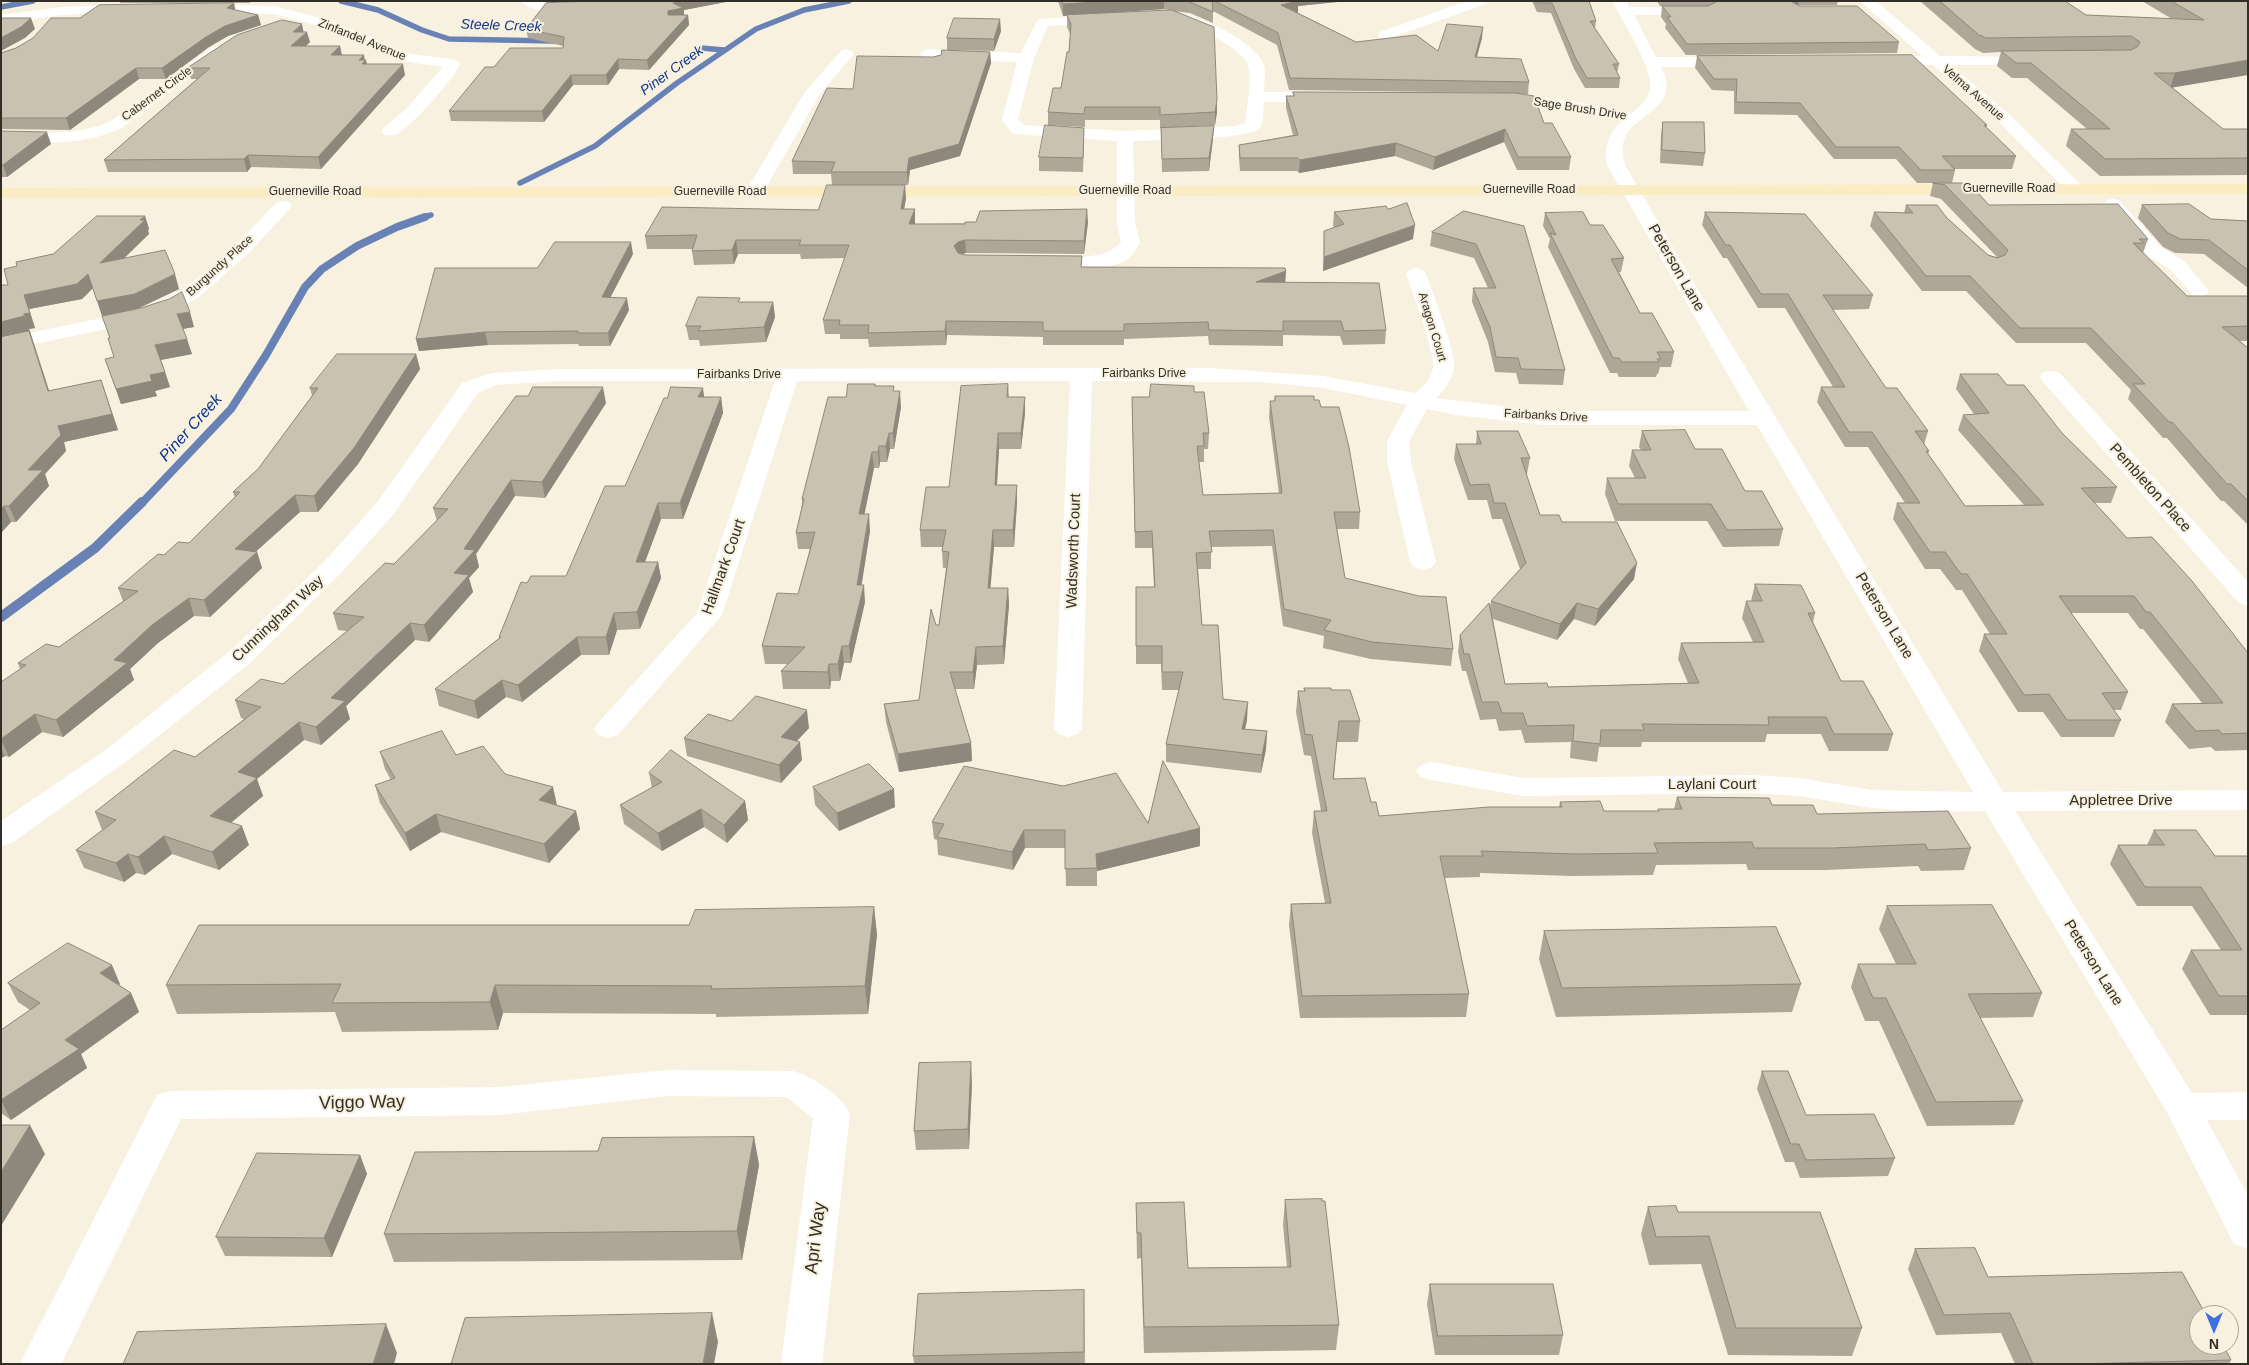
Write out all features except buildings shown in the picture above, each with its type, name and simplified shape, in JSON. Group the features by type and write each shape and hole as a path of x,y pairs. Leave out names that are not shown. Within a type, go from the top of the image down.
{"main road":[{"name":"Guerneville Road","path":"1,206 283,206 1126,198 1635,197 2075,189 2248,189"},
{"name":"Guerneville Road","path":"1,193 755,192 1126,198"},
{"name":"Guerneville Road","path":"1635,197 2114,204 2248,204"}],"street":[{"path":"527,1 530,4 545,6 630,1"},
{"path":"1385,35 1481,1"},
{"path":"1622,6 1706,11"},
{"name":"Peterson Lane","path":"1622,6 1658,72 1660,85 1658,96 1619,134 1614,148 1616,165 1675,268 1994,802 2182,1107 2248,1233"},
{"path":"1,19 51,12 141,8"},
{"name":"Zinfandel Avenue","path":"181,8 255,8 274,10 327,24 407,58 452,64 449,72 411,113 390,131"},
{"name":"Velma Avenue","path":"1868,8 1936,61 2006,120 2075,189"},
{"path":"46,29 51,12"},
{"path":"1174,16 1196,22 1243,48 1256,64 1255,97 1256,112 1253,126 1237,131 1126,136 1018,130 1010,120 1026,58 1043,22 1174,16"},
{"path":"276,26 305,18"},
{"name":"Cabernet Circle","path":"1,136 75,136 104,131 117,124 215,52 234,41"},
{"path":"755,192 813,92 846,54"},
{"path":"928,54 1026,58"},
{"path":"1868,62 2046,60"},
{"path":"1652,62 1750,62"},
{"path":"1255,97 1342,97"},
{"name":"Sage Brush Drive","path":"1486,98 1550,102 1634,118"},
{"path":"1031,262 1087,262 1118,257 1130,243 1126,223 1126,136"},
{"path":"2114,204 2154,252 2177,265 2199,290"},
{"name":"Burgundy Place","path":"1,345 145,316 166,308 192,293 244,247 283,206"},
{"name":"Aragon Court","path":"1416,274 1436,333 1444,366 1436,385 1420,401 1398,441 1399,461 1424,562"},
{"name":"Fairbanks Drive","path":"519,376 1081,374 1262,376 1323,382 1484,412 1542,418 1766,418"},
{"name":"Wadsworth Court","path":"1068,728 1081,374"},
{"name":"Hallmark Court","path":"608,729 709,615 788,375"},
{"name":"Cunningham Way","path":"1,836 116,755 240,657 332,568 384,510 470,388 492,379 519,376"},
{"name":"Pembleton Place","path":"2052,377 2248,598"},
{"name":"Laylani Court","path":"1431,771 1523,787 1754,784 1798,787 1872,799 1926,802 1994,802"},
{"name":"Appletree Drive","path":"1994,802 2248,800"},
{"name":"Viggo Way","path":"40,1364 170,1105 500,1100 667,1083 793,1084 832,1113"},
{"path":"2182,1107 2248,1106"},
{"name":"Apri Way","path":"801,1364 832,1113"}],"waterway":[{"name":"Steele Creek","path":"1,7 33,1"},
{"name":"Steele Creek","path":"341,1 378,10 422,30 449,39 553,41"},
{"name":"Piner Creek","path":"520,183 595,146 677,83 756,29 804,10 849,1"},
{"name":"Steele Creek","path":"701,48 724,50"},
{"name":"Piner Creek","path":"421,218 431,215"},
{"name":"Piner Creek","path":"141,504 231,409 266,355 305,287 322,269 357,246 397,227 425,217"},
{"name":"Piner Creek","path":"1,617 95,548 142,502"}]}
